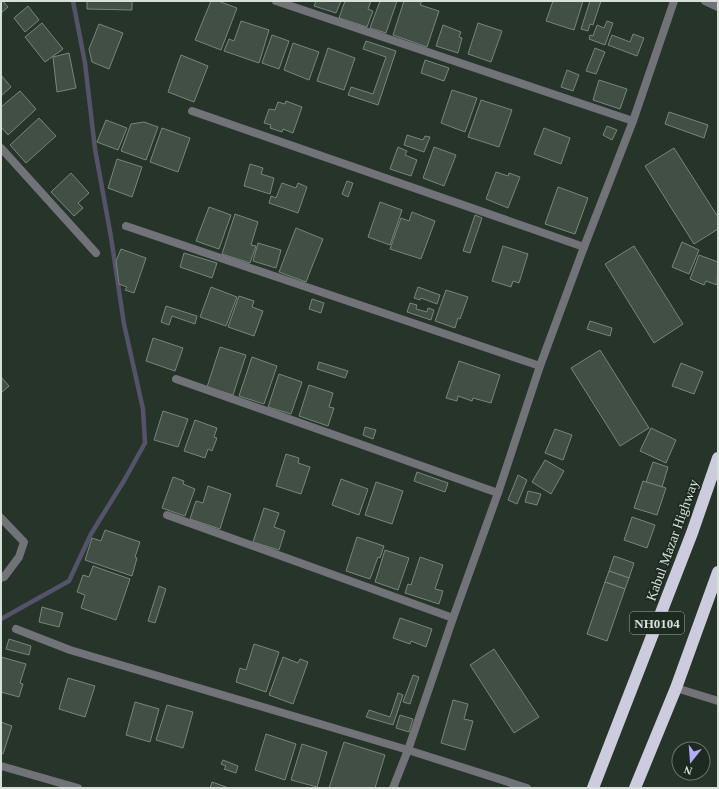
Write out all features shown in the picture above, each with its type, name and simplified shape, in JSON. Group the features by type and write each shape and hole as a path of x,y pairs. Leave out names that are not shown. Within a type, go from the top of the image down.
{"highway":[{"name":"Kabul Mazar Highway","path":"593,788 692,534 718,458"},
{"name":"NH0104","path":"636,788 676,688 718,572"}],"street":[{"path":"276,1 633,121"},
{"path":"393,788 408,750 452,618 498,493 540,366 633,121 674,1"},
{"path":"705,1 718,7"},
{"path":"192,111 584,247"},
{"path":"1,148 96,253"},
{"path":"126,226 540,366"},
{"path":"176,379 498,493"},
{"path":"167,515 452,618"},
{"path":"1,518 24,542 19,557 1,578"},
{"path":"16,629 70,650 408,750 528,788"},
{"path":"676,688 718,702"},
{"path":"1,766 78,788"}],"building":[{"path":"1,1 3,1 8,7 1,13"},
{"path":"87,1 132,1 132,10 87,9"},
{"path":"211,1 218,1 237,8 221,50 195,40"},
{"path":"316,1 341,1 336,13 314,6"},
{"path":"345,1 371,1 368,9 373,11 367,27 339,18"},
{"path":"380,1 397,1 386,33 370,28"},
{"path":"404,1 422,1 420,5 439,11 427,47 393,35"},
{"path":"553,1 583,1 574,30 546,21"},
{"path":"590,1 601,1 593,25 590,24 588,31 581,29"},
{"path":"28,6 39,20 25,32 14,18"},
{"path":"241,21 269,30 259,63 224,51 229,39 234,41"},
{"path":"607,21 613,23 605,45 589,39 590,35 593,36 597,25 604,28"},
{"path":"42,23 63,49 45,62 25,37"},
{"path":"478,23 502,31 491,62 468,54"},
{"path":"99,24 123,33 109,69 92,62 89,49"},
{"path":"443,25 461,32 459,37 462,38 458,53 436,46"},
{"path":"633,34 644,38 637,56 608,45 612,35 630,42"},
{"path":"272,35 289,41 279,69 262,63"},
{"path":"366,41 396,51 378,105 348,95 351,87 373,94 386,57 363,49"},
{"path":"293,43 319,52 309,80 284,70"},
{"path":"328,48 355,58 344,90 317,81"},
{"path":"595,48 605,52 596,74 586,71"},
{"path":"69,53 76,88 57,92 53,57"},
{"path":"181,55 208,66 194,102 168,92"},
{"path":"425,60 449,68 444,81 421,73"},
{"path":"567,70 579,75 573,91 561,87"},
{"path":"1,75 11,87 1,96"},
{"path":"599,80 627,89 620,109 593,100"},
{"path":"452,90 477,98 465,132 441,123"},
{"path":"20,91 36,109 8,135 1,127 1,107"},
{"path":"481,100 512,110 499,147 468,137"},
{"path":"286,101 302,107 293,133 283,129 282,132 270,128 271,125 264,123 269,109 275,110 278,102 285,104"},
{"path":"669,112 708,125 704,138 665,124"},
{"path":"39,118 56,136 26,163 10,145"},
{"path":"106,120 127,128 118,150 97,142"},
{"path":"144,122 158,127 146,160 121,151 131,124"},
{"path":"607,126 617,130 612,140 603,135"},
{"path":"162,128 190,138 178,172 150,162"},
{"path":"544,128 570,138 561,164 534,154"},
{"path":"407,135 423,140 425,136 430,137 424,152 404,145"},
{"path":"398,147 407,151 405,155 417,160 411,176 390,169"},
{"path":"434,147 456,155 444,186 423,178"},
{"path":"674,148 718,217 718,229 694,244 645,166"},
{"path":"117,159 142,167 132,197 108,188"},
{"path":"250,164 263,168 261,174 274,178 270,194 244,186"},
{"path":"496,172 508,176 509,173 520,177 508,208 486,199"},
{"path":"71,173 89,193 78,203 83,208 74,216 51,192"},
{"path":"347,181 353,183 348,197 342,194"},
{"path":"282,183 296,188 298,183 307,187 298,213 269,203 271,196 276,198"},
{"path":"558,187 588,198 575,234 545,224"},
{"path":"380,202 402,210 390,245 368,237"},
{"path":"209,207 231,215 219,249 196,241"},
{"path":"412,212 435,221 421,259 390,249 401,218 409,221"},
{"path":"235,214 258,222 251,245 256,246 250,263 222,254"},
{"path":"475,215 482,218 470,253 463,251"},
{"path":"296,228 323,239 306,282 279,272"},
{"path":"682,242 699,250 689,274 672,267"},
{"path":"258,243 281,250 276,268 253,261"},
{"path":"503,246 528,254 519,283 513,281 511,287 492,281"},
{"path":"634,246 683,324 654,343 605,264"},
{"path":"121,249 146,258 134,293 125,290 127,287 119,284 116,261"},
{"path":"184,253 217,263 212,278 180,267"},
{"path":"699,255 718,262 717,285 706,281 704,285 690,279"},
{"path":"211,287 237,297 226,326 200,317"},
{"path":"418,287 440,295 437,304 421,298 420,300 414,298"},
{"path":"446,290 468,297 455,328 435,321"},
{"path":"239,296 254,301 252,307 263,311 254,336 228,327"},
{"path":"312,299 324,303 321,313 309,309"},
{"path":"410,303 417,305 416,309 427,312 428,308 434,310 431,320 407,312"},
{"path":"166,306 197,316 195,324 172,316 169,325 161,322"},
{"path":"590,321 612,328 610,336 587,329"},
{"path":"153,338 183,348 175,371 146,361"},
{"path":"220,347 246,355 233,395 207,387"},
{"path":"600,350 649,428 620,446 571,368"},
{"path":"252,357 277,366 264,404 239,396"},
{"path":"459,361 500,375 491,403 473,398 472,401 458,396 457,401 446,398"},
{"path":"319,362 348,371 345,378 317,369"},
{"path":"681,363 703,372 694,394 672,386"},
{"path":"279,374 302,382 291,414 268,407"},
{"path":"1,377 9,386 1,393"},
{"path":"309,385 333,393 329,407 334,408 328,426 299,416"},
{"path":"163,411 188,419 178,447 154,440"},
{"path":"195,420 217,428 214,437 217,438 212,451 208,449 205,458 184,451"},
{"path":"365,427 376,430 373,439 363,435"},
{"path":"651,428 676,440 666,463 640,451"},
{"path":"555,429 572,435 563,460 545,453"},
{"path":"286,454 299,458 298,463 310,467 301,494 276,486"},
{"path":"545,460 564,471 551,494 532,482"},
{"path":"653,462 668,467 662,487 646,482"},
{"path":"417,472 448,483 445,492 414,481"},
{"path":"518,475 527,480 517,504 508,500"},
{"path":"173,477 184,481 183,484 195,489 185,516 162,508"},
{"path":"341,479 368,489 359,515 332,505"},
{"path":"643,481 666,488 657,515 634,508"},
{"path":"376,482 403,491 392,524 365,515"},
{"path":"208,486 231,494 220,529 190,519 196,501 203,503"},
{"path":"528,491 541,494 537,505 525,502"},
{"path":"264,508 279,513 274,527 285,531 279,550 253,542"},
{"path":"632,517 655,525 647,548 624,540"},
{"path":"105,530 140,542 135,557 137,558 132,576 85,560 92,538 101,541"},
{"path":"357,537 384,546 380,558 378,557 370,579 346,571"},
{"path":"385,550 409,558 398,590 375,582"},
{"path":"614,556 634,563 629,578 609,571"},
{"path":"420,557 443,565 435,589 443,591 439,604 405,593 408,584 411,585"},
{"path":"93,566 130,579 116,620 81,608 85,595 77,592 83,575 89,577"},
{"path":"609,571 629,578 625,589 605,582"},
{"path":"605,582 625,589 607,641 587,634"},
{"path":"159,586 166,589 155,623 148,621"},
{"path":"42,607 63,613 59,627 39,622"},
{"path":"400,618 432,629 426,647 411,641 410,644 393,638"},
{"path":"9,639 31,646 29,655 6,649"},
{"path":"254,644 279,652 266,692 236,682 240,668 246,670"},
{"path":"494,649 539,717 514,733 470,665"},
{"path":"1,657 26,664 20,683 23,684 19,697 1,692"},
{"path":"283,657 298,663 300,659 308,662 293,704 269,695"},
{"path":"413,675 419,677 410,704 403,702"},
{"path":"68,678 95,686 85,717 59,709"},
{"path":"398,693 403,695 393,725 366,717 369,710 390,717"},
{"path":"453,700 468,704 464,719 473,721 465,750 441,743"},
{"path":"135,702 159,709 150,742 126,735"},
{"path":"167,705 193,712 183,748 156,740"},
{"path":"400,715 413,719 409,732 396,728"},
{"path":"1,722 12,726 3,754 1,753"},
{"path":"266,734 296,744 285,780 255,770"},
{"path":"344,742 385,755 375,788 329,788"},
{"path":"302,744 327,752 317,787 291,780"},
{"path":"223,760 238,766 236,773 224,769 226,766 221,764"},
{"path":"212,782 229,788 210,788"}],"waterway":[{"path":"1,619 69,581 91,534 145,443 143,409 124,324 111,237 95,149 85,63 73,1"}]}
